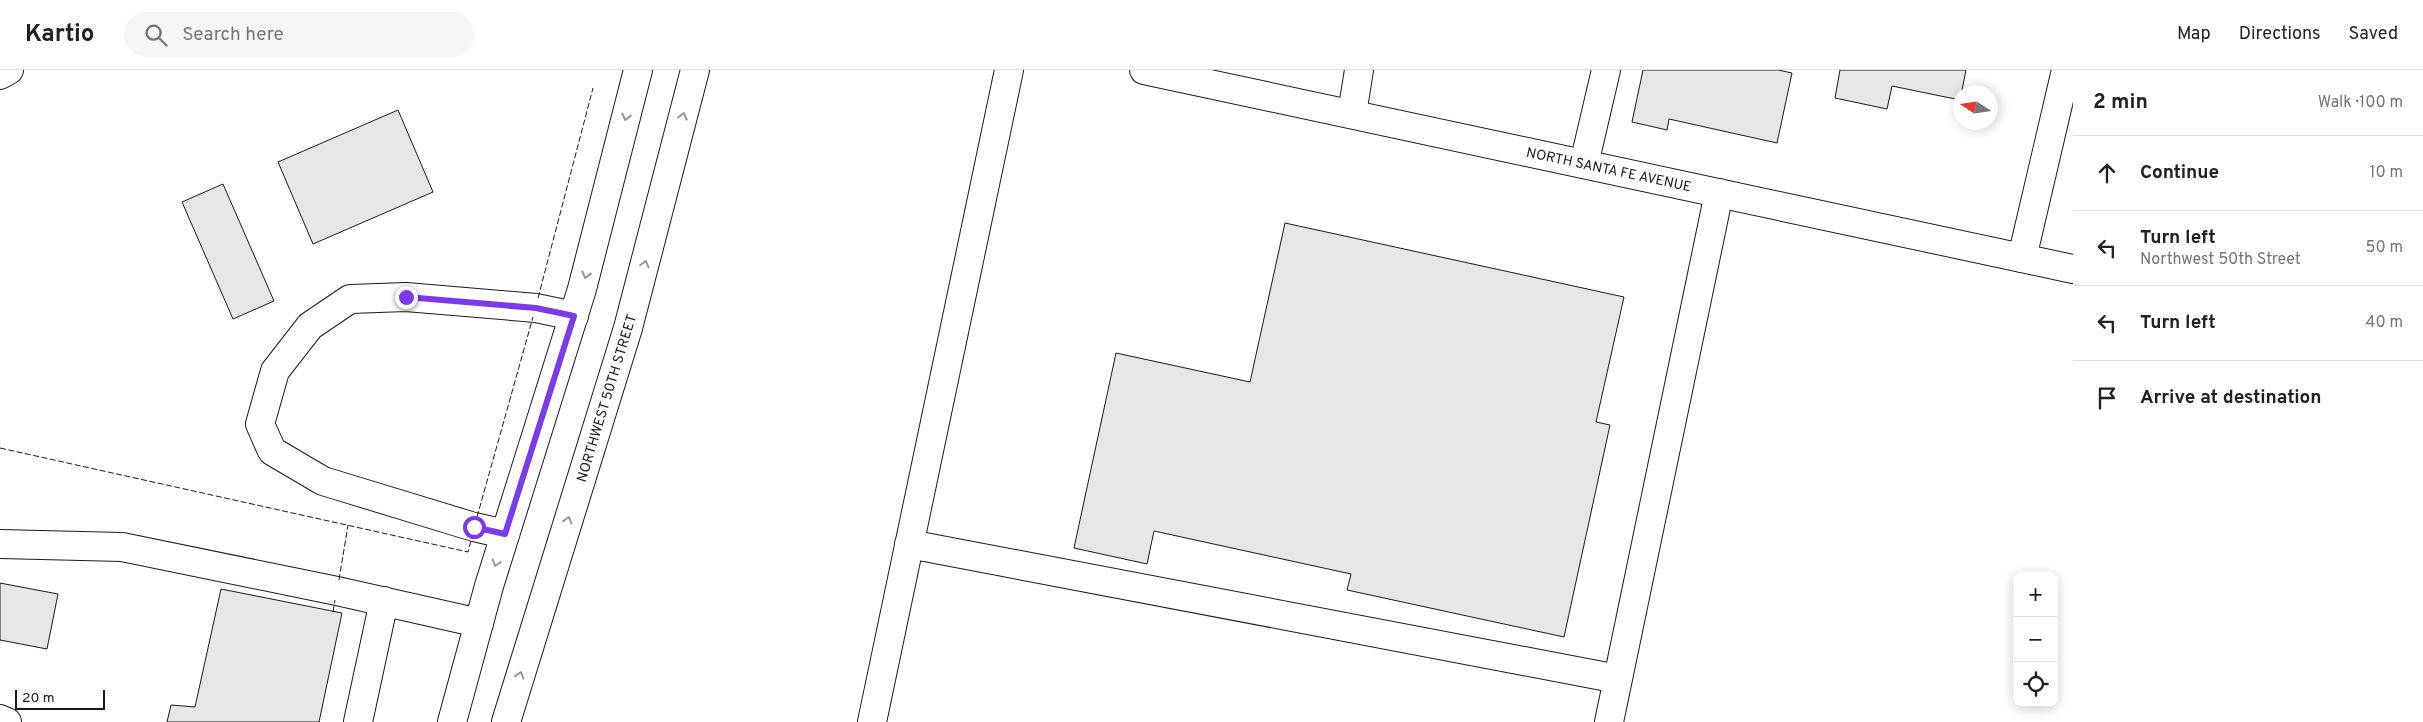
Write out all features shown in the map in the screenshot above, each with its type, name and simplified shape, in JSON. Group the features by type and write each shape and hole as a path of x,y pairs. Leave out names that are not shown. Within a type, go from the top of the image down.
{"main road":[{"path":"0,75 9,70"},
{"path":"452,722 505,534 574,316 638,70"},
{"name":"NORTHWEST 50TH STREET","path":"506,722 628,328 695,70"},
{"path":"872,722 1010,70"},
{"name":"NORTH SANTA FE AVENUE","path":"1144,70 2073,269"},
{"path":"1352,114 1359,70"},
{"path":"1584,164 1606,70"},
{"path":"2022,258 2066,70"},
{"path":"1609,722 1719,192"},
{"path":"505,534 474,527 323,481 272,451 260,424 275,371 310,326 350,299 406,297 536,308 574,316"},
{"path":"0,544 122,547 384,601 479,624"},
{"path":"909,544 1618,679"},
{"path":"358,722 384,601"},
{"path":"0,719 6,722"}],"building":[{"path":"1643,70 1778,70 1792,73 1777,143 1669,119 1667,130 1632,122"},
{"path":"1840,70 1966,70 1963,85 1953,85 1953,99 1892,86 1887,109 1835,98"},
{"path":"398,110 433,192 313,244 278,162"},
{"path":"223,184 274,301 233,319 182,202"},
{"path":"1285,223 1624,297 1596,422 1610,425 1564,637 1347,590 1351,574 1154,531 1147,564 1074,548 1116,353 1250,382"},
{"path":"0,583 58,594 47,649 0,640"},
{"path":"221,589 342,613 319,722 167,722 171,705 195,707"}],"fence":[{"path":"538,298 593,88"},
{"path":"477,517 533,317"},
{"path":"0,448 468,552 472,536"},
{"path":"339,580 348,525"},
{"path":"333,612 335,600"}],"route":[{"path":"406,297 536,308 574,316 505,534 474,527"}]}
